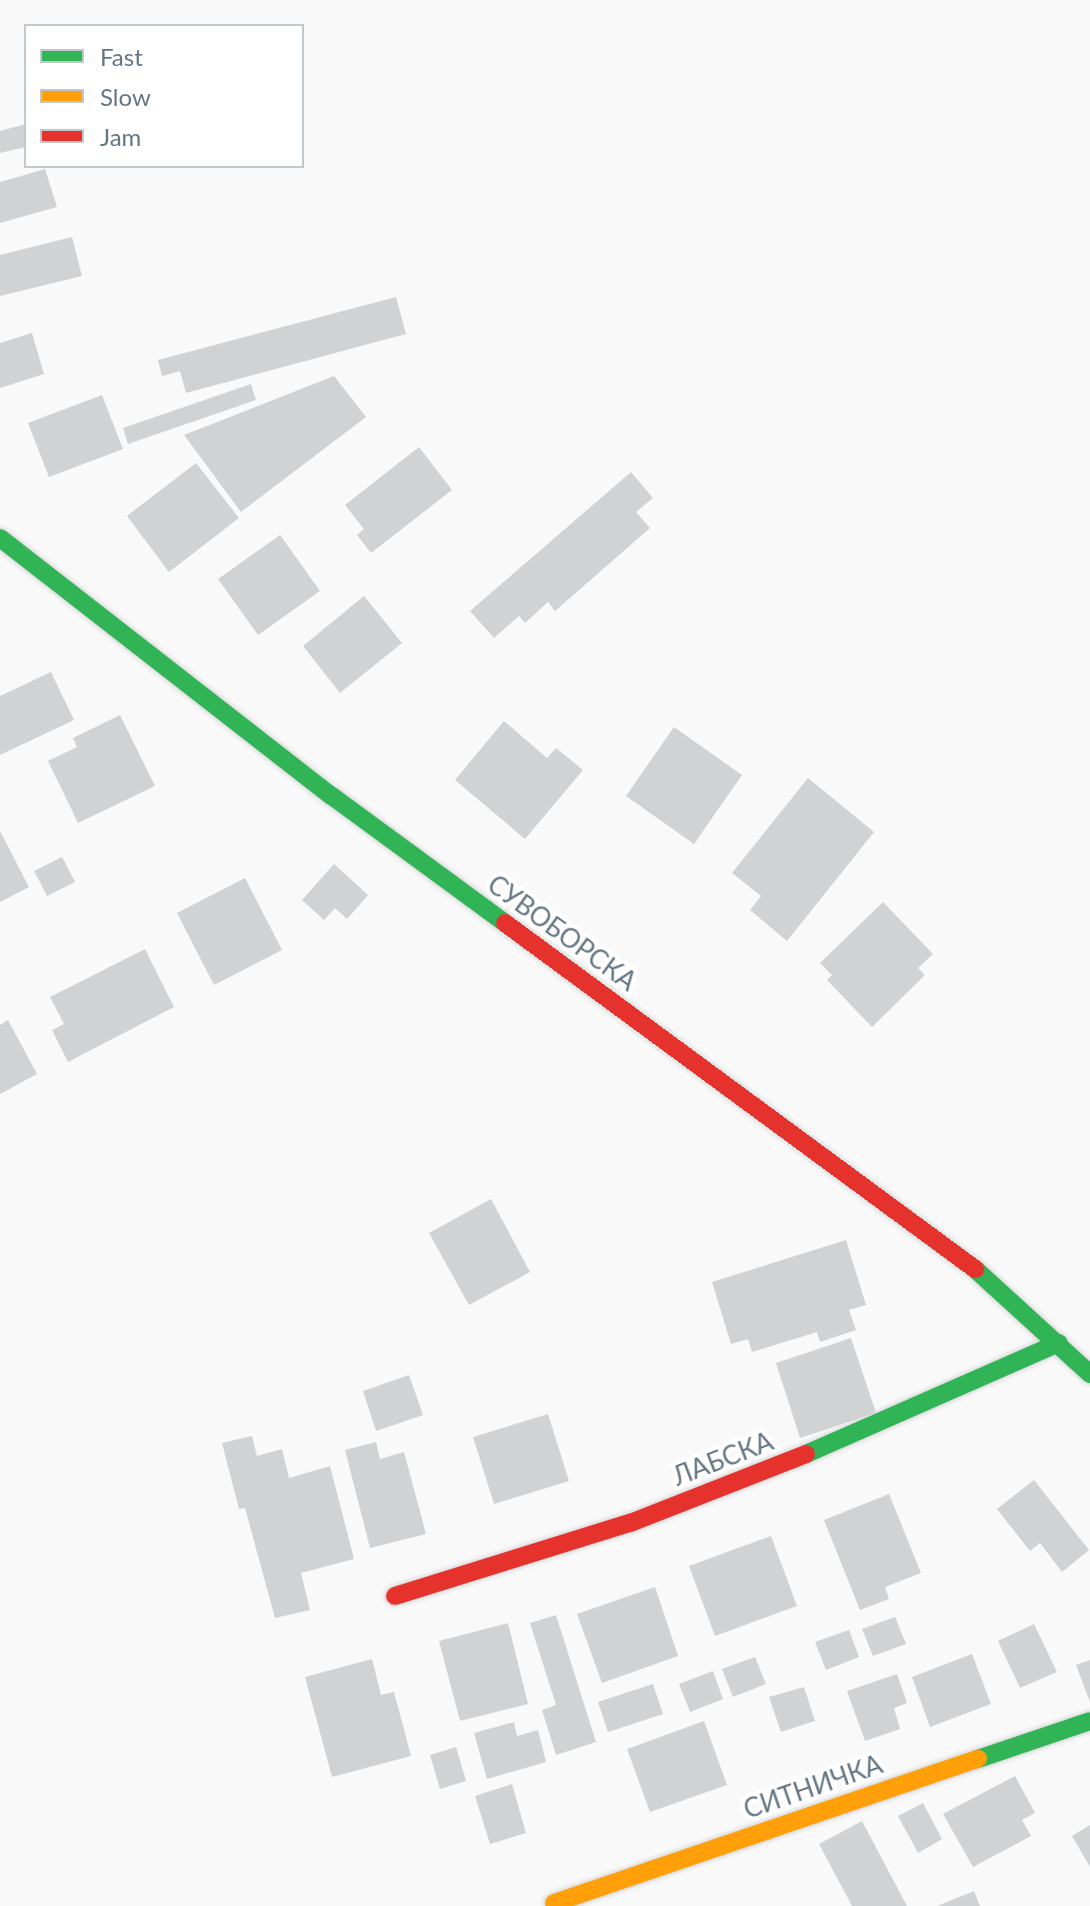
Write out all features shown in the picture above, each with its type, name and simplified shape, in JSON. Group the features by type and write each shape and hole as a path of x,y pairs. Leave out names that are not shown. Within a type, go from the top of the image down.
{"main road":[{"name":"СУВОБОРСКА","path":"0,538 332,796 984,1276 1090,1374"},
{"name":"ЛАБСКА","path":"395,1596 644,1517 815,1451 1059,1343"},
{"name":"СИТНИЧКА","path":"554,1903 1090,1721"}],"building":[{"path":"24,125 24,147 0,153 0,131"},
{"path":"45,169 57,207 0,223 0,182"},
{"path":"72,237 82,276 0,296 0,255"},
{"path":"396,297 406,334 186,393 180,371 162,376 158,360"},
{"path":"32,333 44,374 0,388 0,343"},
{"path":"334,376 366,417 241,512 184,435"},
{"path":"251,384 256,400 128,444 123,428"},
{"path":"102,395 123,449 49,477 28,423"},
{"path":"419,447 452,490 371,553 357,535 364,529 345,505"},
{"path":"196,463 239,518 169,572 127,516"},
{"path":"631,472 653,498 636,512 650,528 555,611 548,602 525,623 519,616 494,638 470,611"},
{"path":"280,535 320,591 258,635 218,579"},
{"path":"364,596 402,643 340,693 303,646"},
{"path":"51,672 74,720 0,755 0,696"},
{"path":"120,715 155,786 78,823 48,761 77,747 73,738"},
{"path":"504,721 547,758 556,748 583,770 525,839 455,780"},
{"path":"674,727 742,775 694,844 626,796"},
{"path":"808,778 874,832 787,941 750,910 761,896 732,873"},
{"path":"0,831 29,887 0,902"},
{"path":"62,857 75,882 47,896 34,871"},
{"path":"334,864 368,895 347,919 335,908 324,920 302,900"},
{"path":"245,878 282,950 214,985 177,913"},
{"path":"883,902 933,954 918,968 925,975 872,1027 827,980 832,975 820,963"},
{"path":"145,949 174,1007 68,1062 52,1030 64,1024 50,997"},
{"path":"8,1020 37,1074 0,1094 0,1025"},
{"path":"491,1199 530,1272 469,1305 429,1233"},
{"path":"846,1240 866,1305 849,1310 856,1330 820,1342 817,1332 752,1352 748,1339 731,1344 712,1282"},
{"path":"851,1338 876,1413 800,1438 776,1363"},
{"path":"409,1375 423,1415 376,1431 363,1391"},
{"path":"548,1414 569,1481 494,1504 473,1437"},
{"path":"252,1436 257,1456 282,1449 289,1478 330,1466 354,1559 301,1573 310,1610 275,1618 245,1508 239,1509 222,1443"},
{"path":"376,1442 380,1459 404,1452 426,1534 370,1548 345,1450"},
{"path":"1034,1480 1089,1550 1062,1572 1040,1543 1030,1551 997,1509"},
{"path":"889,1494 921,1573 885,1587 889,1599 860,1610 824,1520"},
{"path":"771,1536 797,1606 715,1636 689,1566"},
{"path":"655,1587 678,1656 602,1683 577,1614"},
{"path":"556,1615 596,1742 556,1755 542,1710 556,1705 530,1623"},
{"path":"895,1617 906,1644 873,1656 862,1629"},
{"path":"508,1623 528,1704 460,1721 439,1641"},
{"path":"1034,1624 1057,1672 1020,1688 998,1641"},
{"path":"849,1630 859,1657 826,1670 815,1642"},
{"path":"972,1654 991,1704 930,1727 912,1677"},
{"path":"755,1657 766,1684 733,1697 722,1669"},
{"path":"372,1659 381,1695 394,1692 411,1756 332,1777 305,1677"},
{"path":"1090,1660 1090,1702 1076,1665"},
{"path":"713,1671 723,1699 690,1712 679,1684"},
{"path":"897,1674 907,1703 894,1708 900,1729 865,1741 847,1691"},
{"path":"653,1684 663,1714 608,1732 598,1702"},
{"path":"804,1687 815,1721 781,1732 769,1697"},
{"path":"704,1721 727,1785 650,1812 627,1749"},
{"path":"514,1722 517,1736 538,1730 546,1762 487,1779 474,1733"},
{"path":"456,1747 466,1781 440,1789 430,1755"},
{"path":"1015,1776 1035,1813 1022,1820 1031,1836 973,1867 943,1814"},
{"path":"512,1784 526,1833 490,1844 475,1796"},
{"path":"923,1803 942,1839 918,1853 898,1816"},
{"path":"862,1821 907,1906 852,1906 819,1844"},
{"path":"1090,1825 1090,1867 1072,1836"},
{"path":"974,1891 980,1906 937,1906"}],"traffic: fast":[{"path":"0,538 332,796 505,923"},
{"path":"975,1269 1090,1374"},
{"path":"806,1454 1059,1343"},
{"path":"978,1759 1090,1721"}],"traffic: slow":[{"path":"554,1903 978,1759"}],"traffic: jam":[{"path":"505,923 975,1269"},
{"path":"395,1596 630,1523 806,1454"}]}
